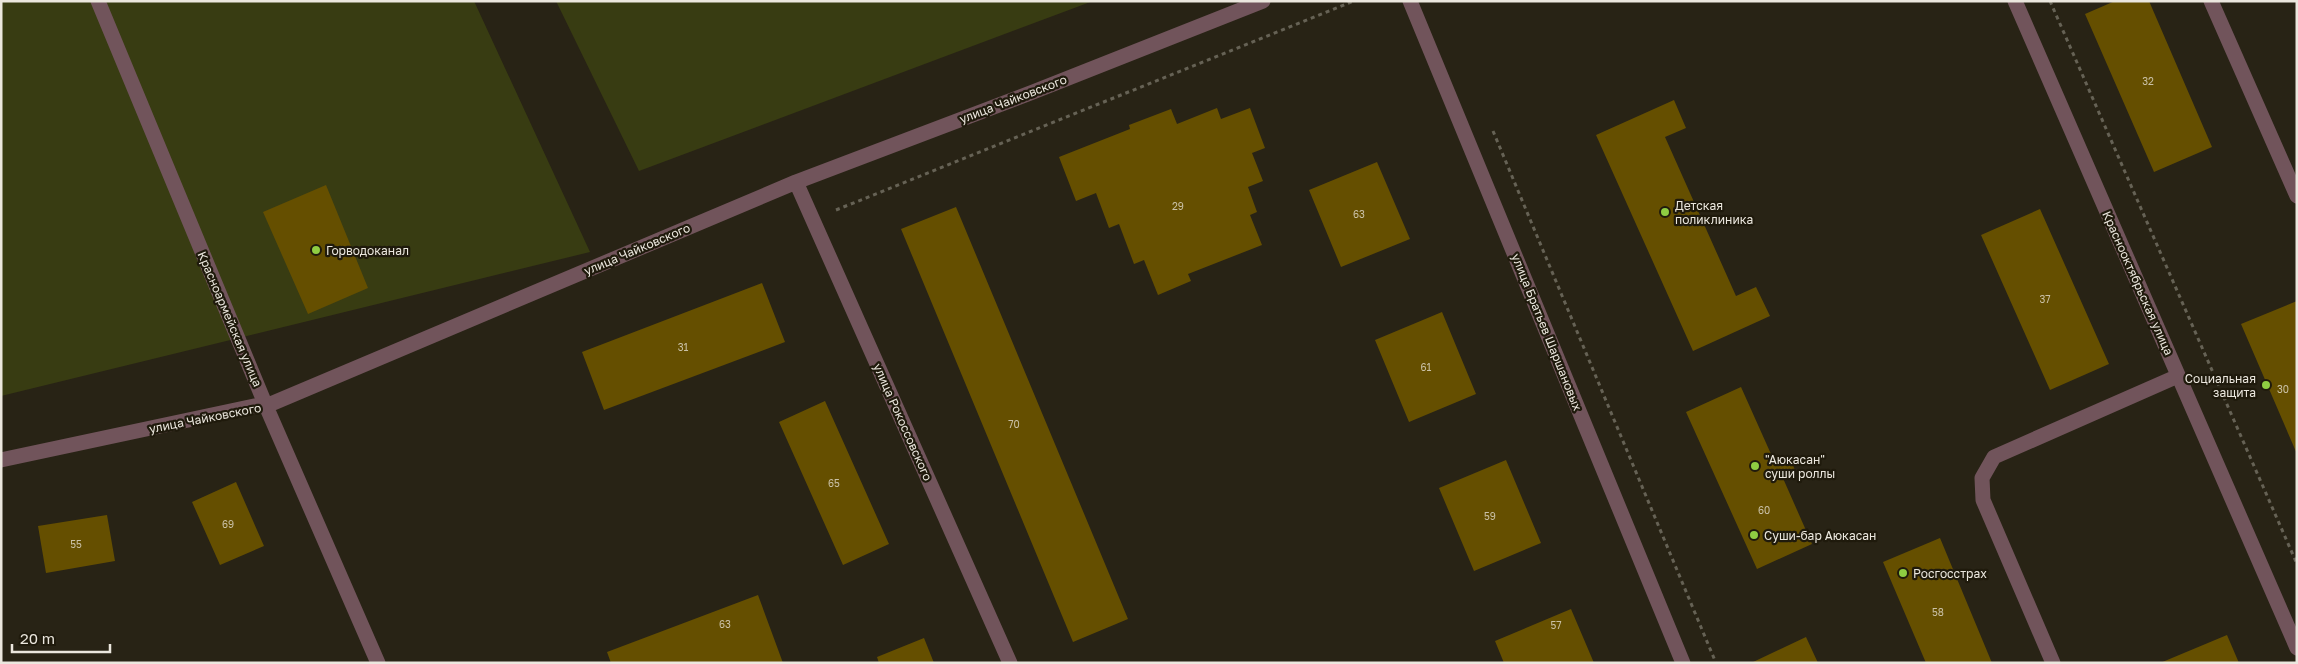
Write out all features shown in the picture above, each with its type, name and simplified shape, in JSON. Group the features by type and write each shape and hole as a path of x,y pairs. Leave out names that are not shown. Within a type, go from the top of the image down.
{"street":[{"name":"Красноармейская улица","path":"98,1 266,406 378,663"},
{"name":"улица Чайковского","path":"1,460 254,406 266,406 796,182 1263,1"},
{"name":"улица Братьев Шаршановых","path":"1410,1 1683,663"},
{"name":"Краснооктябрьская улица","path":"2014,1 2297,648"},
{"path":"2211,1 2297,196"},
{"name":"улица Рокоссовского","path":"796,182 1010,663"},
{"path":"2052,663 1983,500 1982,478 1994,458 2178,376"}],"path":[{"path":"813,219 1354,1"},
{"path":"2050,1 2297,564"},
{"path":"1492,130 1716,663"}],"green space":[{"path":"1,1 474,1 590,252 1,396"},
{"path":"556,1 1093,1 639,171"}],"building":[{"path":"2115,1 2149,1 2212,147 2154,172 2085,14"},
{"name":"Детская поликлиника","path":"1674,100 1686,128 1665,137 1736,296 1756,287 1770,316 1693,351 1596,135"},
{"path":"1217,108 1221,119 1250,108 1265,148 1252,153 1263,181 1248,187 1257,212 1250,215 1262,245 1188,274 1191,281 1158,295 1144,260 1134,264 1119,224 1109,228 1096,193 1076,201 1059,157 1130,129 1129,125 1171,109 1177,124"},
{"path":"1377,162 1410,239 1341,267 1309,190"},
{"name":"Горводоканал","path":"326,185 368,288 308,314 263,212"},
{"path":"956,207 1128,619 1073,642 901,229"},
{"path":"2040,209 2109,364 2050,390 1981,235"},
{"path":"762,283 785,342 604,410 582,352"},
{"path":"2297,301 2297,454 2241,324"},
{"path":"1442,312 1476,394 1409,422 1375,340"},
{"path":"1741,387 1775,463 1789,457 1795,470 1782,476 1812,544 1757,569 1686,412"},
{"path":"825,401 889,544 843,565 779,422"},
{"path":"1506,460 1541,543 1474,571 1439,488"},
{"path":"236,482 264,546 220,565 192,502"},
{"path":"107,515 115,561 46,573 38,526"},
{"path":"1940,538 1992,663 1926,663 1883,562"},
{"path":"758,595 783,663 611,663 607,652"},
{"path":"1571,609 1594,663 1504,663 1495,641"},
{"path":"2227,635 2239,663 2160,663"},
{"path":"1806,637 1818,663 1751,663"},
{"path":"924,638 934,663 879,663 877,657"}],"place":[{"name":"Детская поликлиника","path":"1665,212"},
{"name":"Горводоканал","path":"316,250"},
{"name":"Социальная защита","path":"2266,385"},
{"name":"\"Аюкасан\" суши роллы","path":"1755,466"},
{"name":"Суши-бар Аюкасан","path":"1754,535"},
{"name":"Росгосстрах","path":"1903,573"}]}
